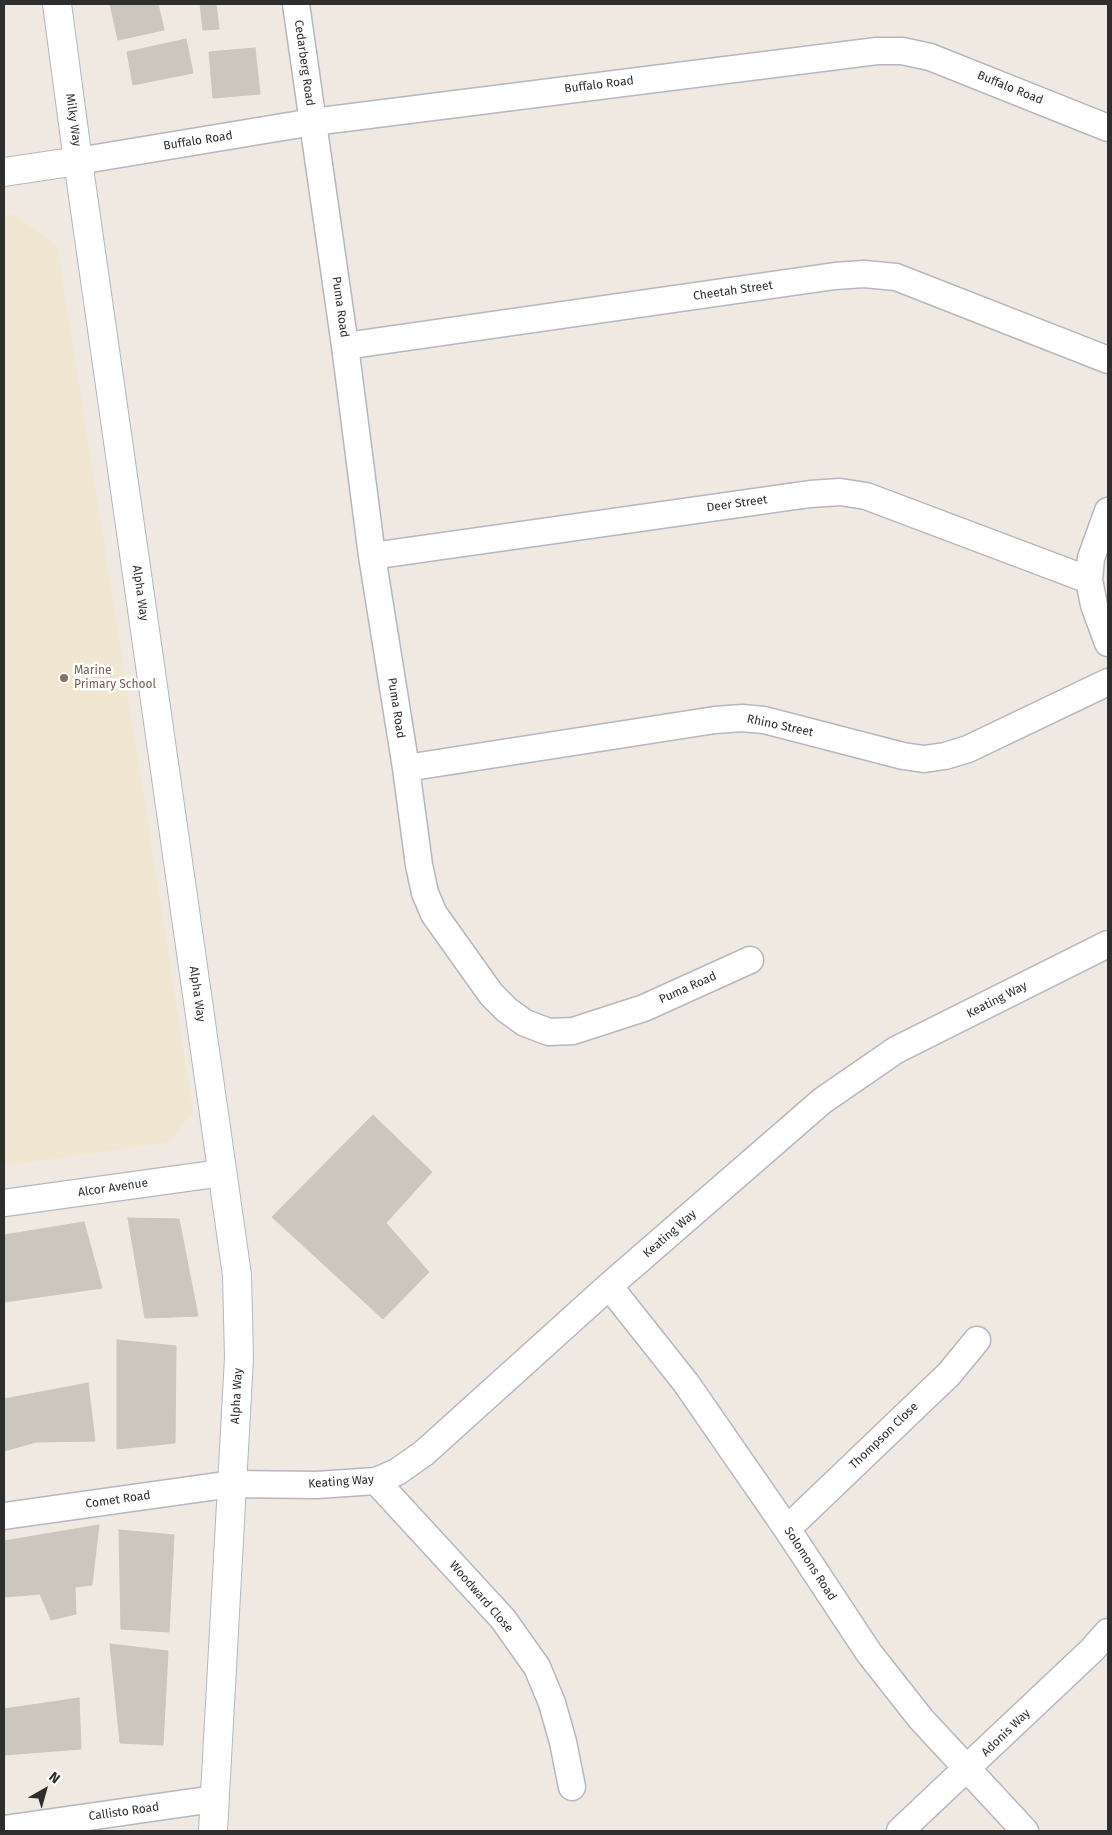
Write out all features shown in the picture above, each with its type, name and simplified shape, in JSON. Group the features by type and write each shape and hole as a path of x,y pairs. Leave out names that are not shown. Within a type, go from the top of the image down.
{"street":[{"name":"Milky Way","path":"4,172 78,161 58,4"},
{"name":"Cedarberg Road","path":"296,4 313,122"},
{"name":"Buffalo Road","path":"78,161 313,122 877,50 902,51 930,57 1108,128"},
{"name":"Puma Road","path":"313,122 345,346 372,556 406,768 419,866 425,893 434,914 492,994 507,1010 525,1024 549,1032 573,1031 644,1008 750,960"},
{"name":"Alpha Way","path":"78,161 237,1284 239,1358 213,1831"},
{"name":"Cheetah Street","path":"345,346 835,276 864,274 896,277 1108,360"},
{"name":"Deer Street","path":"372,556 810,494 840,492 866,496 1089,580"},
{"path":"1108,511 1091,558 1089,580 1094,605 1108,643"},
{"name":"Rhino Street","path":"406,768 715,720 742,718 764,720 903,756 924,759 945,756 968,749 1108,682"},
{"name":"Keating Way","path":"232,1484 316,1484 376,1481 397,1472 424,1454 609,1286 822,1101 896,1050 1108,944"},
{"name":"Alcor Avenue","path":"4,1203 222,1173"},
{"name":"Solomons Road","path":"609,1286 686,1383 787,1529 869,1654 921,1719 1025,1831"},
{"name":"Thompson Close","path":"787,1529 948,1374 978,1340"},
{"name":"Woodward Close","path":"376,1481 503,1619 537,1667 552,1703 563,1742 572,1787"},
{"name":"Comet Road","path":"4,1516 232,1484"},
{"name":"Adonis Way","path":"900,1831 968,1769 1092,1650 1108,1632"},
{"name":"Callisto Road","path":"4,1829 214,1798"}],"shaded area":[{"name":"Marine Primary School","path":"13,214 57,245 193,1111 170,1142 4,1166 4,215"}],"building":[{"path":"110,4 158,4 164,30 118,40"},
{"path":"200,4 216,4 219,29 203,30"},
{"path":"186,39 193,73 133,85 127,52"},
{"path":"255,48 260,94 213,98 209,52"},
{"path":"373,1115 432,1172 386,1223 429,1272 383,1319 272,1217"},
{"path":"128,1218 179,1219 198,1316 145,1318"},
{"path":"84,1222 102,1288 4,1302 4,1235"},
{"path":"117,1340 176,1346 175,1443 117,1449"},
{"path":"88,1383 95,1441 36,1442 4,1451 4,1399"},
{"path":"99,1525 92,1585 75,1587 76,1614 51,1620 40,1594 4,1597 4,1541"},
{"path":"119,1530 174,1535 169,1632 121,1629"},
{"path":"110,1644 168,1651 163,1745 120,1743"},
{"path":"79,1698 81,1749 4,1755 4,1709"}],"place":[{"name":"Marine Primary School","path":"64,678"}]}
